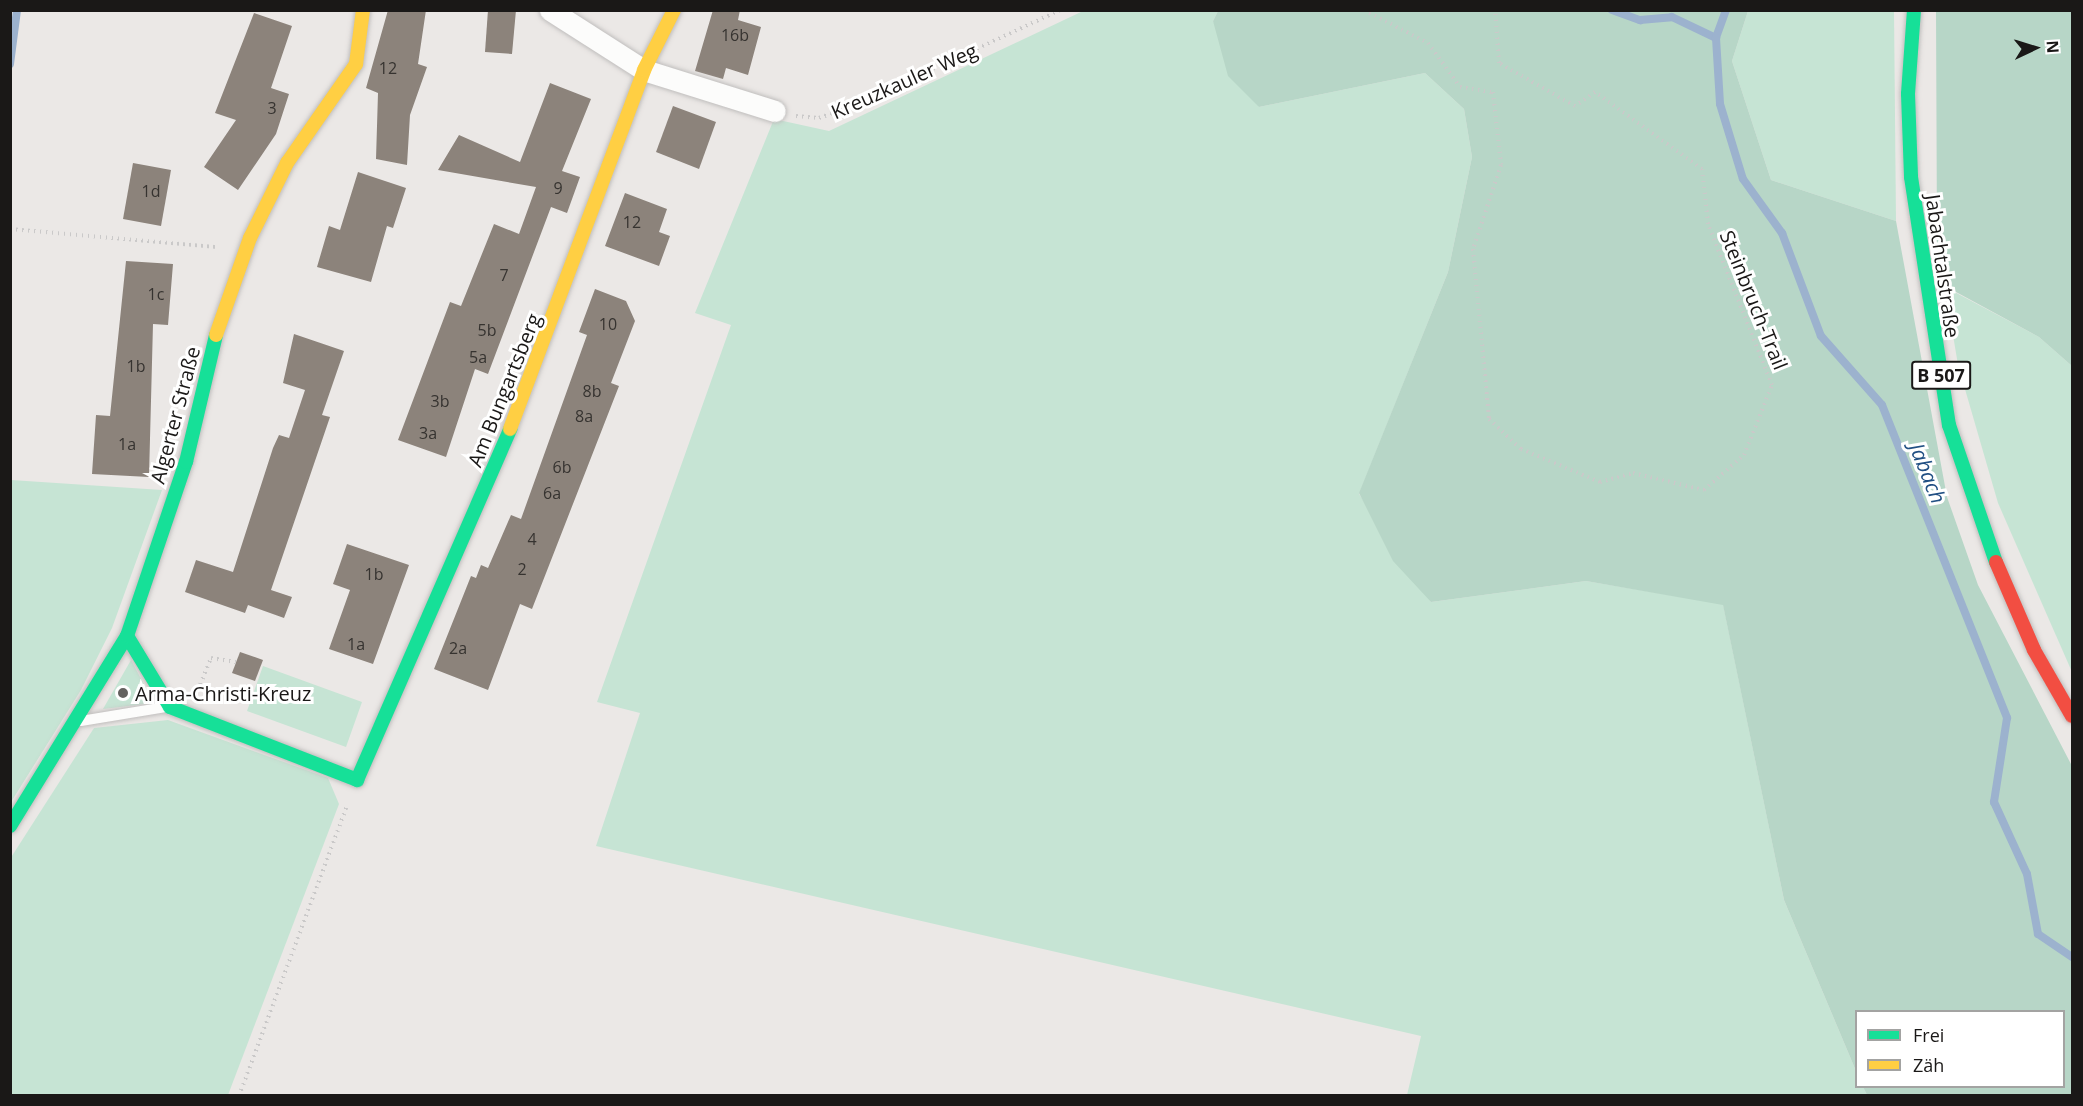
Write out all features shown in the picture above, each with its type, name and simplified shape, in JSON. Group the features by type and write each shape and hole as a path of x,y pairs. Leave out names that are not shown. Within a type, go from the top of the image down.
{"street":[{"name":"Algerter Straße","path":"10,826 78,721 127,636 186,462 222,311 245,250 287,163 356,64 363,10"},
{"path":"550,10 644,70 775,111"},
{"name":"Am Bungartsberg","path":"357,780 536,369 644,70 674,10"},
{"name":"Jabachtalstraße","path":"1914,10 1908,94 1911,177 1949,425 1995,560 2034,650 2073,716"},
{"path":"127,636 170,707 357,780"}],"lane":[{"path":"78,721 170,707"}],"path":[{"name":"Kreuzkauler Weg","path":"775,111 819,118 1060,10"},
{"name":"Steinbruch-Trail","path":"1364,10 1428,43 1460,87 1493,92 1501,165 1473,249 1489,419 1521,449 1600,482 1633,473 1704,490 1744,455 1772,385 1708,224 1702,169 1595,92 1575,106 1499,63 1495,10"},
{"path":"10,229 245,250"},
{"path":"170,707 197,692 210,658 236,662"},
{"path":"239,1095 357,780"}],"green space":[{"path":"1083,11 1218,11 1213,21 1259,107 1425,73 1464,109 1472,157 1448,272 1359,494 1431,602 1586,581 1723,604 1784,900 1855,1069 1855,1088 1864,1088 1867,1095 1407,1095 1421,1036 596,846 640,713 597,702 731,325 695,313 774,119 829,131"},
{"path":"1218,11 1748,11 1732,61 1771,180 1896,221 1947,497 1978,585 2072,766 2072,1095 1867,1095 1864,1088 2065,1088 2065,1010 1855,1010 1855,1069 1784,900 1723,605 1586,581 1431,602 1393,561 1359,493 1448,272 1472,157 1464,109 1425,73 1259,107 1228,76 1213,21"},
{"path":"1748,11 1894,11 1896,221 1771,180 1732,61"},
{"path":"1936,11 2072,11 2072,366 2039,337 1945,286 1937,241"},
{"path":"1945,287 2039,337 2072,366 2072,672 1998,503 1958,365"},
{"path":"11,480 162,490 112,628 81,690 11,802"},
{"path":"131,660 154,703 103,709"},
{"path":"263,666 362,702 346,747 247,711"},
{"path":"168,720 328,778 339,804 228,1095 11,1095 10,859 94,728"}],"building":[{"path":"388,10 426,10 418,64 427,67 410,115 407,165 376,159 378,93 366,88"},
{"path":"488,10 516,10 512,54 485,52"},
{"path":"713,10 740,10 738,20 761,27 748,75 726,68 723,79 695,71"},
{"path":"254,13 292,26 271,88 289,94 276,134 238,190 204,167 236,120 215,113"},
{"path":"550,83 591,99 562,171 580,177 567,213 551,207 488,374 475,369 446,457 398,440 450,302 461,306 494,224 519,234 536,187 438,170 459,135 520,162"},
{"path":"673,106 716,122 699,169 656,152"},
{"path":"133,163 171,170 161,226 123,219"},
{"path":"358,172 406,188 393,228 387,226 371,282 317,267 329,226 340,230"},
{"path":"625,193 667,209 659,232 670,236 659,266 605,246"},
{"path":"126,261 173,264 168,325 153,324 149,477 92,474 96,415 110,416"},
{"path":"595,289 626,301 635,321 611,383 619,386 532,609 520,604 488,690 434,669 471,576 476,578 481,565 488,568 511,515 521,519 587,335 579,332"},
{"path":"294,334 344,351 322,415 330,417 271,590 292,597 284,618 248,605 245,613 185,592 196,560 233,572 273,448 279,435 289,438 305,390 283,383"},
{"path":"347,544 409,565 373,664 329,649 350,590 333,584"},
{"path":"240,652 263,660 255,681 232,673"}],"waterway":[{"path":"10,64 17,10"},
{"path":"1612,10 1640,20 1672,17 1716,38"},
{"name":"Jabach","path":"1726,10 1716,38 1720,104 1743,179 1782,233 1821,336 1882,405 2007,718 1994,802 2027,874 2038,934 2072,957"}],"traffic: fast":[{"path":"1914,10 1908,94 1911,177 1949,425 1996,562"},
{"path":"10,826 127,636 186,462 216,335"},
{"path":"127,636 170,707 357,780 510,429"}],"traffic: slow":[{"path":"216,335 250,238 287,163 356,64 363,10"},
{"path":"510,429 644,70 674,10"}],"traffic: jam":[{"path":"1996,562 2034,650 2072,716"}],"place":[{"name":"Arma-Christi-Kreuz","path":"123,693"}]}
